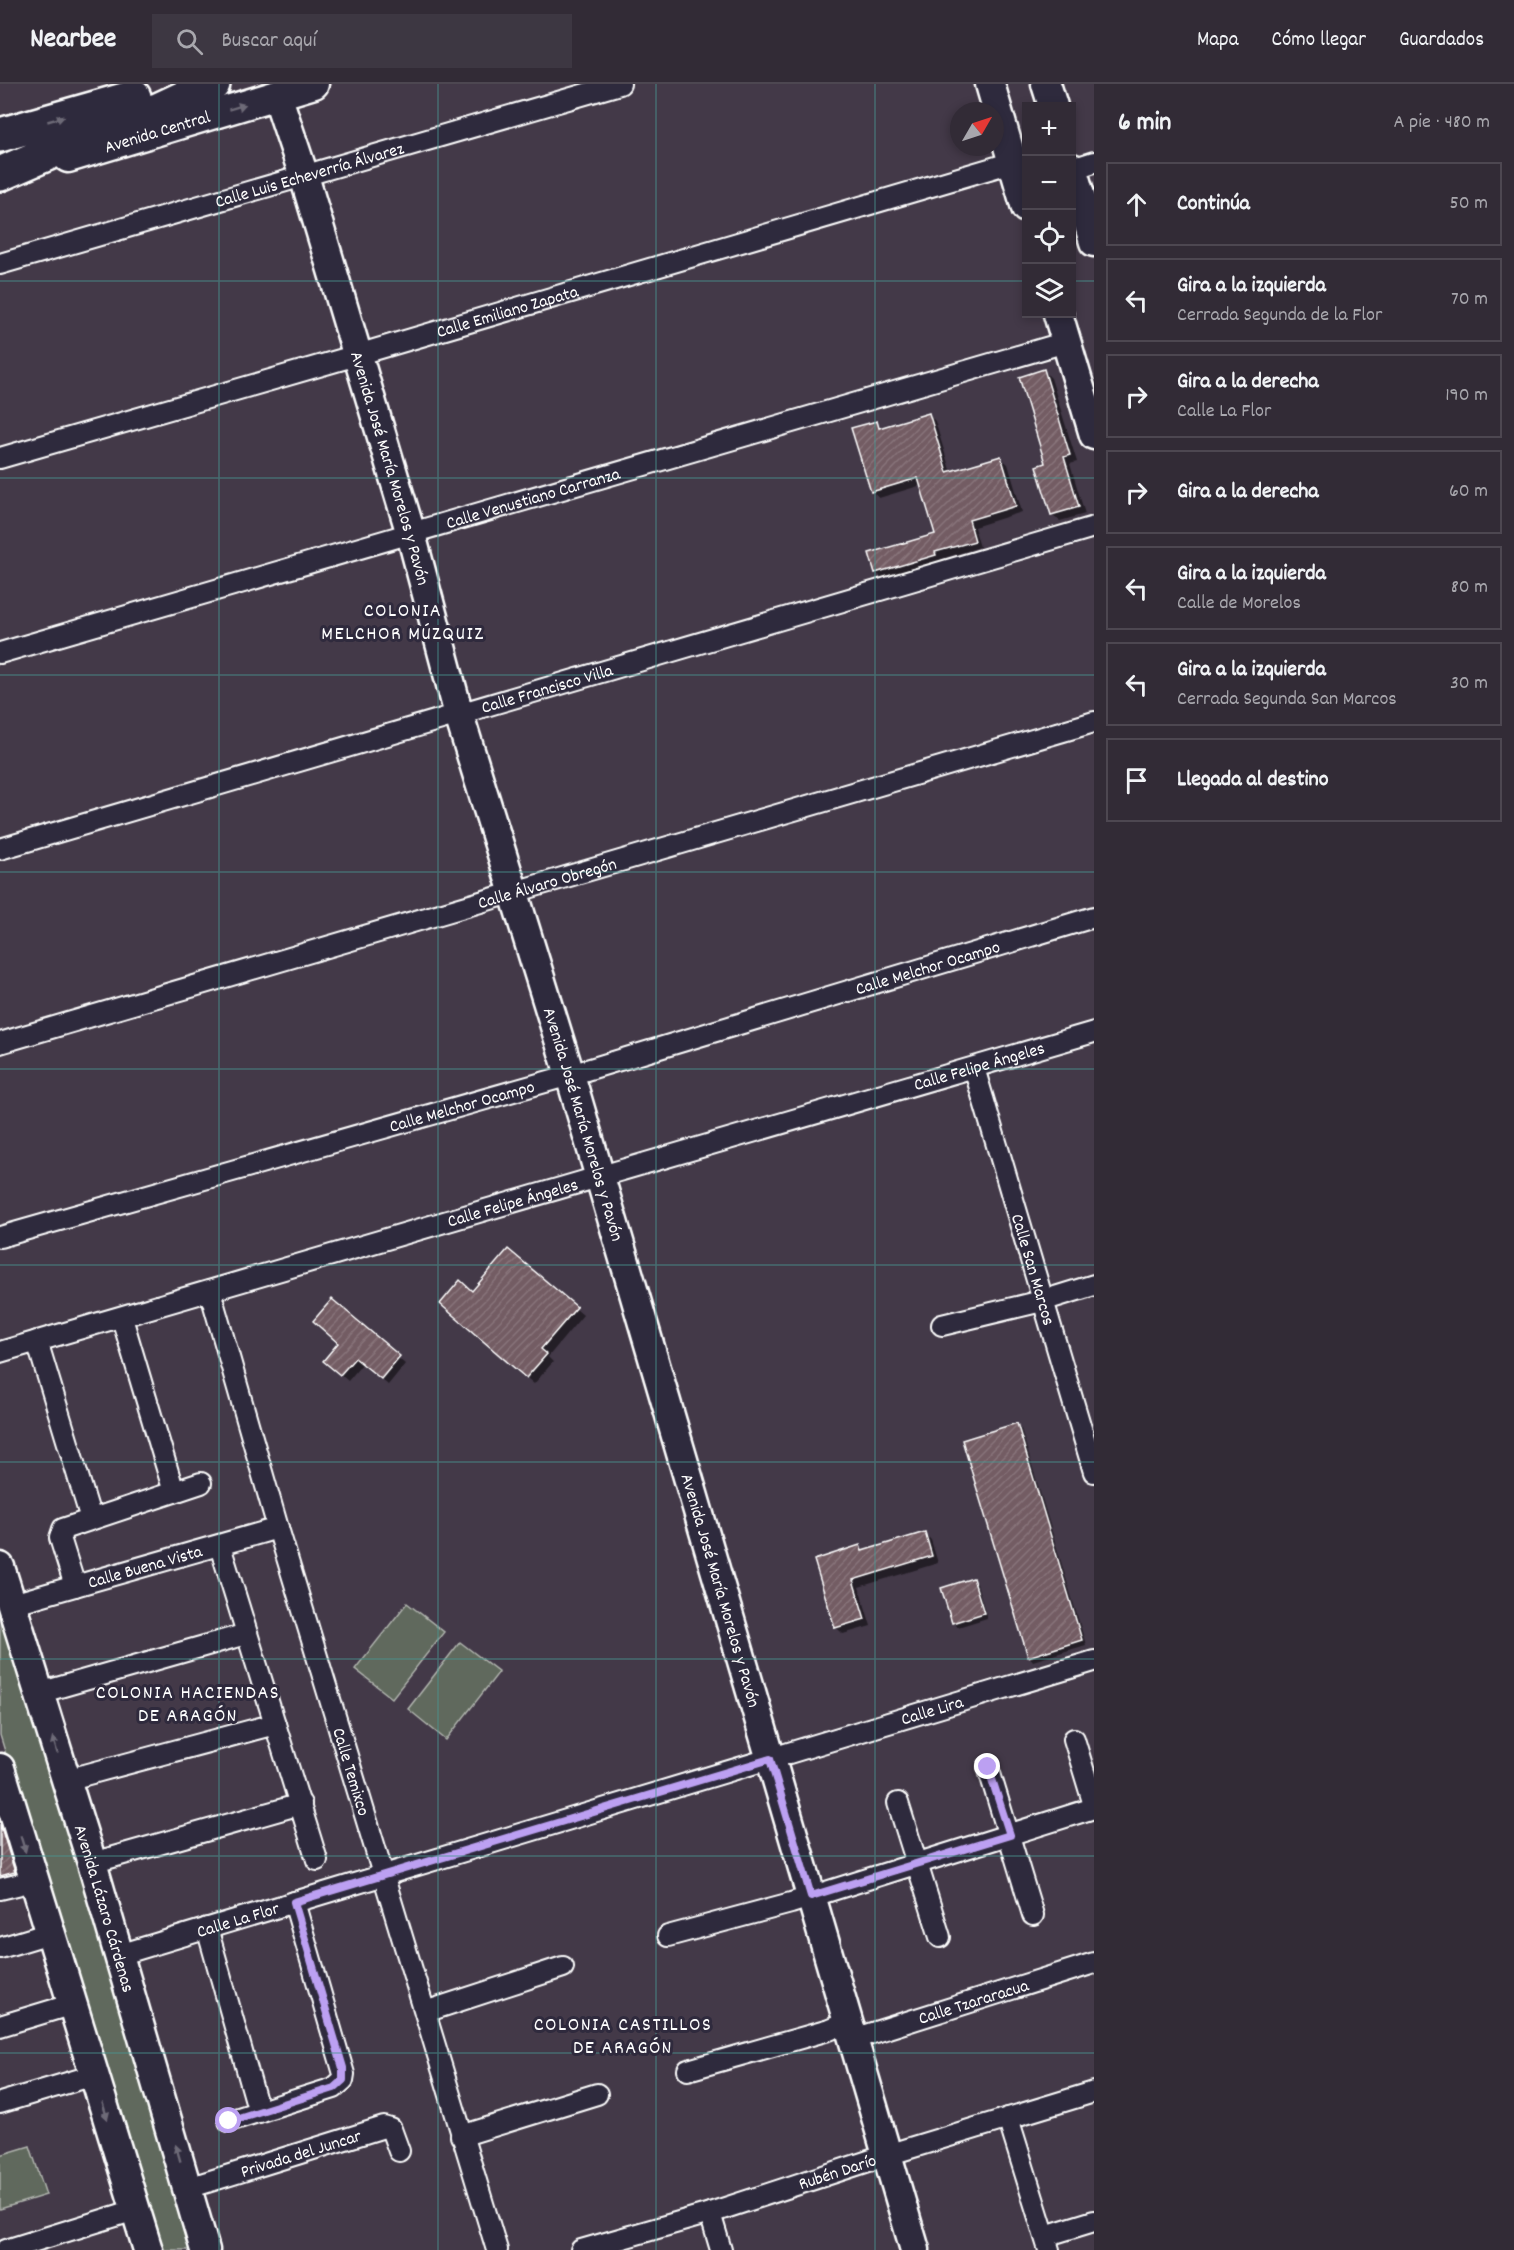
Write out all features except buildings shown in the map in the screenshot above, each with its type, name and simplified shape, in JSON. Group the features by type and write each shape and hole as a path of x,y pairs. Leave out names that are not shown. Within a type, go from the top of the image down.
{"highway":[{"path":"0,135 181,84"},
{"path":"0,174 102,130 160,109 213,84"}],"street":[{"name":"Avenida Central","path":"0,178 314,84"},
{"name":"Calle Luis Echeverría Álvarez","path":"0,264 620,84"},
{"path":"990,84 1022,194"},
{"path":"1046,84 1052,102"},
{"name":"Avenida José María Morelos y Pavón","path":"277,95 304,176 411,534 459,715 570,1075 915,2250"},
{"name":"Calle Emiliano Zapata","path":"0,458 357,356 1013,162"},
{"path":"1076,167 1094,162"},
{"path":"1076,181 1094,242"},
{"path":"1059,318 1094,435"},
{"name":"Calle Venustiano Carranza","path":"0,653 1066,342"},
{"name":"Calle Francisco Villa","path":"0,849 1094,527"},
{"name":"Calle Álvaro Obregón","path":"0,1043 1094,722"},
{"name":"Calle Melchor Ocampo","path":"0,1237 570,1075 1094,917"},
{"name":"Calle Felipe Ángeles","path":"0,1352 1094,1032"},
{"name":"Calle San Marcos","path":"974,1068 1094,1472"},
{"path":"942,1325 1042,1301 1094,1285"},
{"name":"Calle Temixco","path":"210,1291 278,1528 497,2250"},
{"path":"122,1318 174,1492"},
{"path":"37,1341 91,1519"},
{"path":"75,1586 60,1535 67,1527 201,1483"},
{"name":"Calle Buena Vista","path":"12,1604 278,1528"},
{"path":"220,1546 317,1860"},
{"name":"Avenida Lázaro Cárdenas","path":"0,1567 92,1863 205,2250"},
{"path":"39,1693 246,1634"},
{"name":"Calle Lira","path":"770,1759 1094,1661"},
{"path":"66,1780 275,1724"},
{"path":"668,1936 811,1896 1094,1807 1074,1739"},
{"name":"Calle La Flor","path":"119,1955 770,1759"},
{"path":"988,1767 1033,1915"},
{"path":"0,1768 148,2250"},
{"path":"898,1803 940,1937"},
{"path":"92,1863 301,1804"},
{"path":"0,1889 33,1881"},
{"path":"229,2121 334,2088 343,2080 343,2068 294,1902"},
{"path":"207,1928 259,2112"},
{"path":"0,1948 50,1933"},
{"name":"Calle Tzararacua","path":"688,2070 829,2030 851,2031 1094,1963"},
{"path":"425,2012 563,1967"},
{"path":"0,2026 73,2004"},
{"path":"0,2103 94,2075"},
{"name":"Rubén Darío","path":"581,2250 710,2213 887,2154 1094,2092"},
{"path":"461,2136 597,2094"},
{"path":"1008,2118 1047,2243 1094,2221"},
{"name":"Privada del Juncar","path":"188,2188 384,2127 391,2129 399,2151"},
{"path":"6,2250 135,2210"},
{"path":"710,2213 721,2250"}],"green space":[{"path":"407,1603 444,1632 392,1698 355,1669"},
{"path":"0,1613 194,2250 157,2250 0,1735"},
{"path":"460,1642 499,1672 446,1740 408,1709"},
{"path":"30,2146 46,2195 0,2209 0,2155"}],"district":[{"name":"COLONIA MELCHOR MÚZQUIZ","path":"403,620"},
{"name":"COLONIA HACIENDAS DE ARAGÓN","path":"188,1702"},
{"name":"COLONIA CASTILLOS DE ARAGÓN","path":"623,2034"}],"route":[{"path":"229,2121 334,2088 343,2080 343,2068 294,1902 770,1759 811,1896 1010,1835 988,1767"}]}
